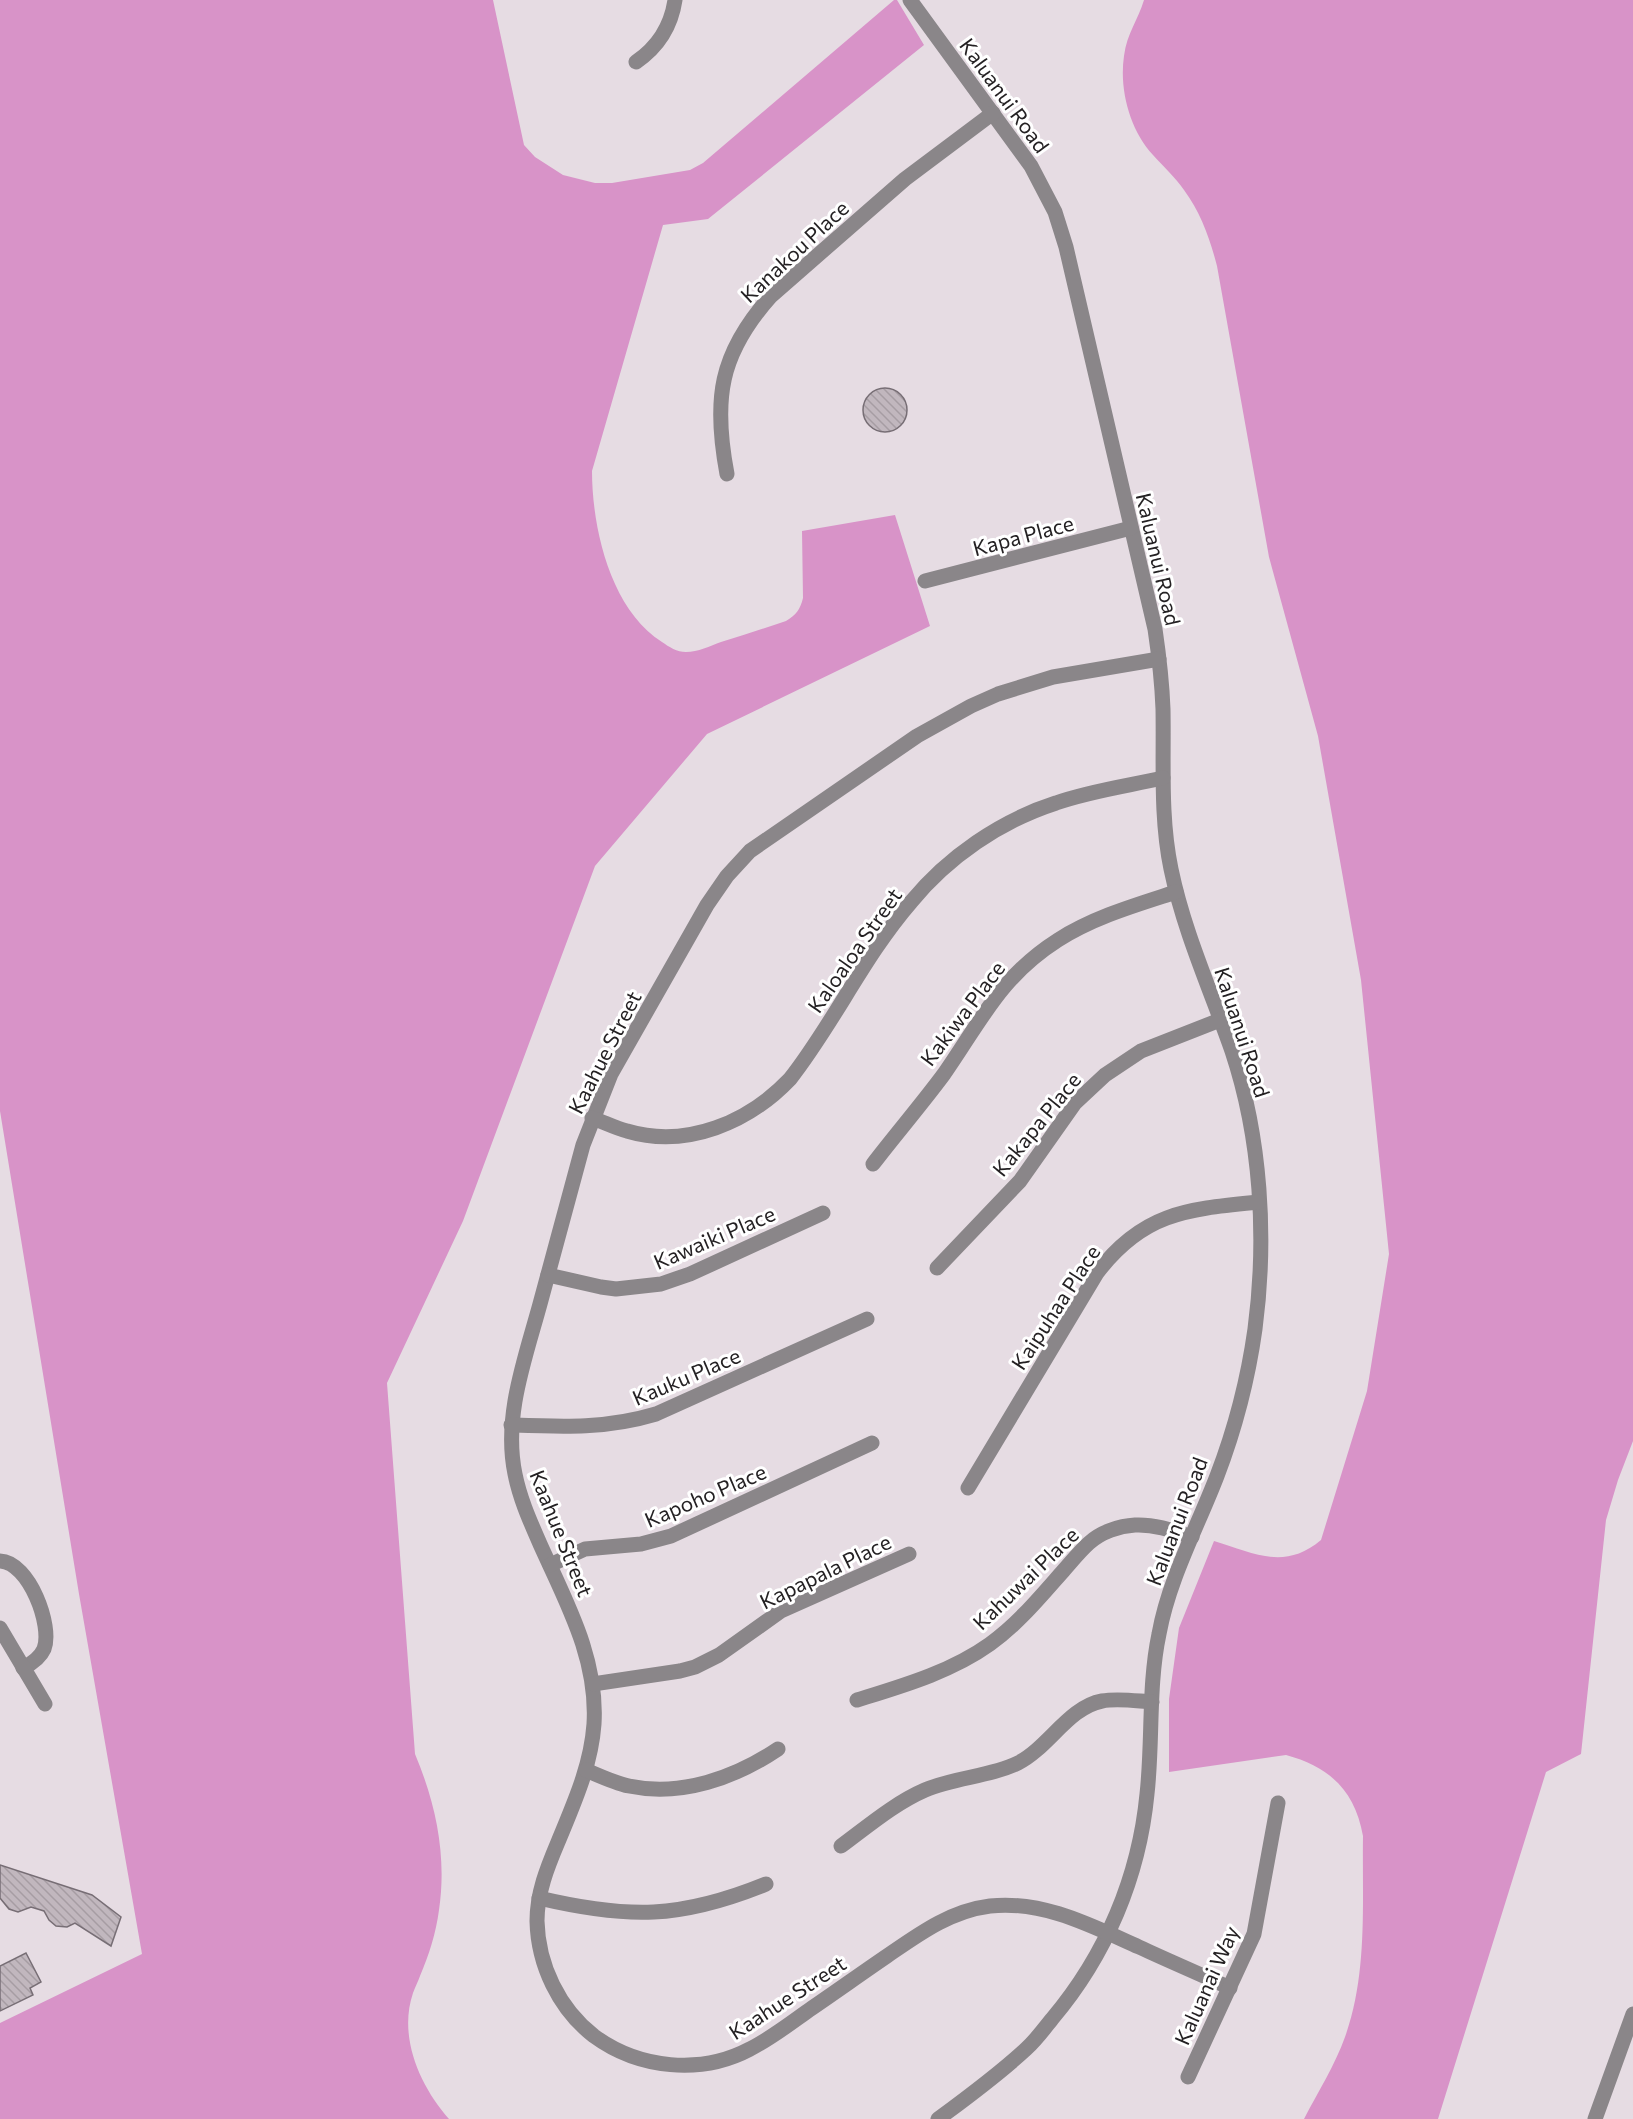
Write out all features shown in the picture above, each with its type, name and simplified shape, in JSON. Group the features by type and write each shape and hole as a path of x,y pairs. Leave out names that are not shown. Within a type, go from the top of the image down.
{"street":[{"path":"636,62 646,55 663,36 673,13 675,0"},
{"name":"Kaluanui Road","path":"910,0 1040,180 1061,229 1150,604 1159,659 1163,708 1166,836 1176,892 1233,1054 1243,1094 1251,1134 1259,1202 1260,1254 1259,1292 1248,1366 1230,1440 1174,1580 1163,1616 1155,1658 1147,1793 1142,1829 1134,1864 1109,1934 1075,1992 1028,2048 938,2119"},
{"name":"Kanakou Place","path":"727,474 720,431 721,390 733,351 753,316 771,296 905,179 993,113"},
{"name":"Kapa Place","path":"925,581 1131,528"},
{"name":"Kaahue Street","path":"1159,659 1053,677 998,694 971,706 917,736 763,841 738,862 716,890 611,1074 592,1118 519,1383 511,1425 511,1449 519,1492 584,1644 593,1684 594,1724 586,1770 543,1879 539,1898 538,1937 542,1957 557,1993 581,2024 612,2047 651,2062 693,2066 734,2057 752,2049 932,1925 969,1910 989,1906 1029,1906 1067,1916 1230,1988"},
{"name":"Kaloaloa Street","path":"592,1118 627,1132 668,1136 707,1131 744,1116 777,1094 790,1079 892,925 931,880 953,860 1001,827 1055,803 1163,778"},
{"name":"Kakiwa Place","path":"873,1164 944,1074 993,999 1021,969 1078,928 1100,918 1176,892"},
{"name":"Kakapa Place","path":"937,1268 1020,1180 1075,1103 1104,1075 1150,1046 1220,1020"},
{"name":"Kaipuhaa Place","path":"968,1488 1097,1273 1118,1249 1144,1229 1173,1215 1204,1207 1259,1202"},
{"name":"Kawaiki Place","path":"548,1275 616,1289 661,1284 690,1274 823,1213"},
{"name":"Kauku Place","path":"511,1425 593,1427 634,1421 656,1414 867,1319"},
{"name":"Kapoho Place","path":"550,1565 585,1549 641,1544 671,1536 872,1443"},
{"name":"Kahuwai Place","path":"857,1700 928,1676 990,1644 1028,1611 1089,1543 1107,1532 1126,1526 1146,1525 1192,1538"},
{"name":"Kapapala Place","path":"593,1684 680,1671 707,1662 789,1607 909,1554"},
{"path":"0,1561 7,1561 16,1566 30,1583 42,1615 46,1639 45,1648 41,1655 23,1668"},
{"path":"0,1628 45,1704"},
{"path":"841,1846 893,1809 926,1790 944,1783 1005,1769 1019,1763 1039,1749 1080,1710 1090,1704 1112,1700 1152,1702"},
{"path":"586,1770 628,1786 648,1789 682,1787 733,1774 778,1749"},
{"name":"Kaluanai Way","path":"1188,2077 1249,1947 1256,1927 1278,1803"},
{"path":"539,1898 597,1910 658,1913 691,1909 766,1884"},
{"path":"1595,2119 1633,2014"}],"shaded area":[{"path":"0,0 493,0 524,145 535,157 563,175 595,183 612,183 690,170 703,163 894,0 897,0 924,45 708,219 663,225 592,471 600,541 617,588 629,609 644,627 673,649 683,652 695,651 786,621 797,612 803,598 802,531 895,515 930,626 707,734 595,866 463,1221 387,1383 415,1754 434,1811 442,1870 436,1927 432,1944 413,1993 408,2027 414,2060 421,2076 429,2092 449,2119 0,2119 0,2023 142,1954 79,1594 0,1111"},
{"path":"1144,0 1633,0 1633,1441 1606,1520 1581,1754 1546,1772 1438,2119 1304,2119 1345,2037 1361,1963 1363,1836 1354,1806 1347,1794 1328,1774 1302,1760 1286,1755 1169,1772 1169,1699 1179,1628 1214,1541 1256,1554 1281,1557 1294,1555 1321,1540 1367,1391 1389,1254 1361,980 1318,736 1269,557 1217,266 1200,217 1181,185 1153,155 1138,134 1125,96 1123,69 1125,48"}],"building":[{"path":"885,388 900,395 907,410 900,425 885,432 870,425 863,410 870,395"},
{"path":"0,1865 92,1895 121,1917 111,1946 75,1923 67,1927 56,1926 44,1911 31,1907 18,1912 9,1909 0,1898"},
{"path":"26,1953 41,1982 30,1988 33,1995 0,2011 0,1966"}]}
